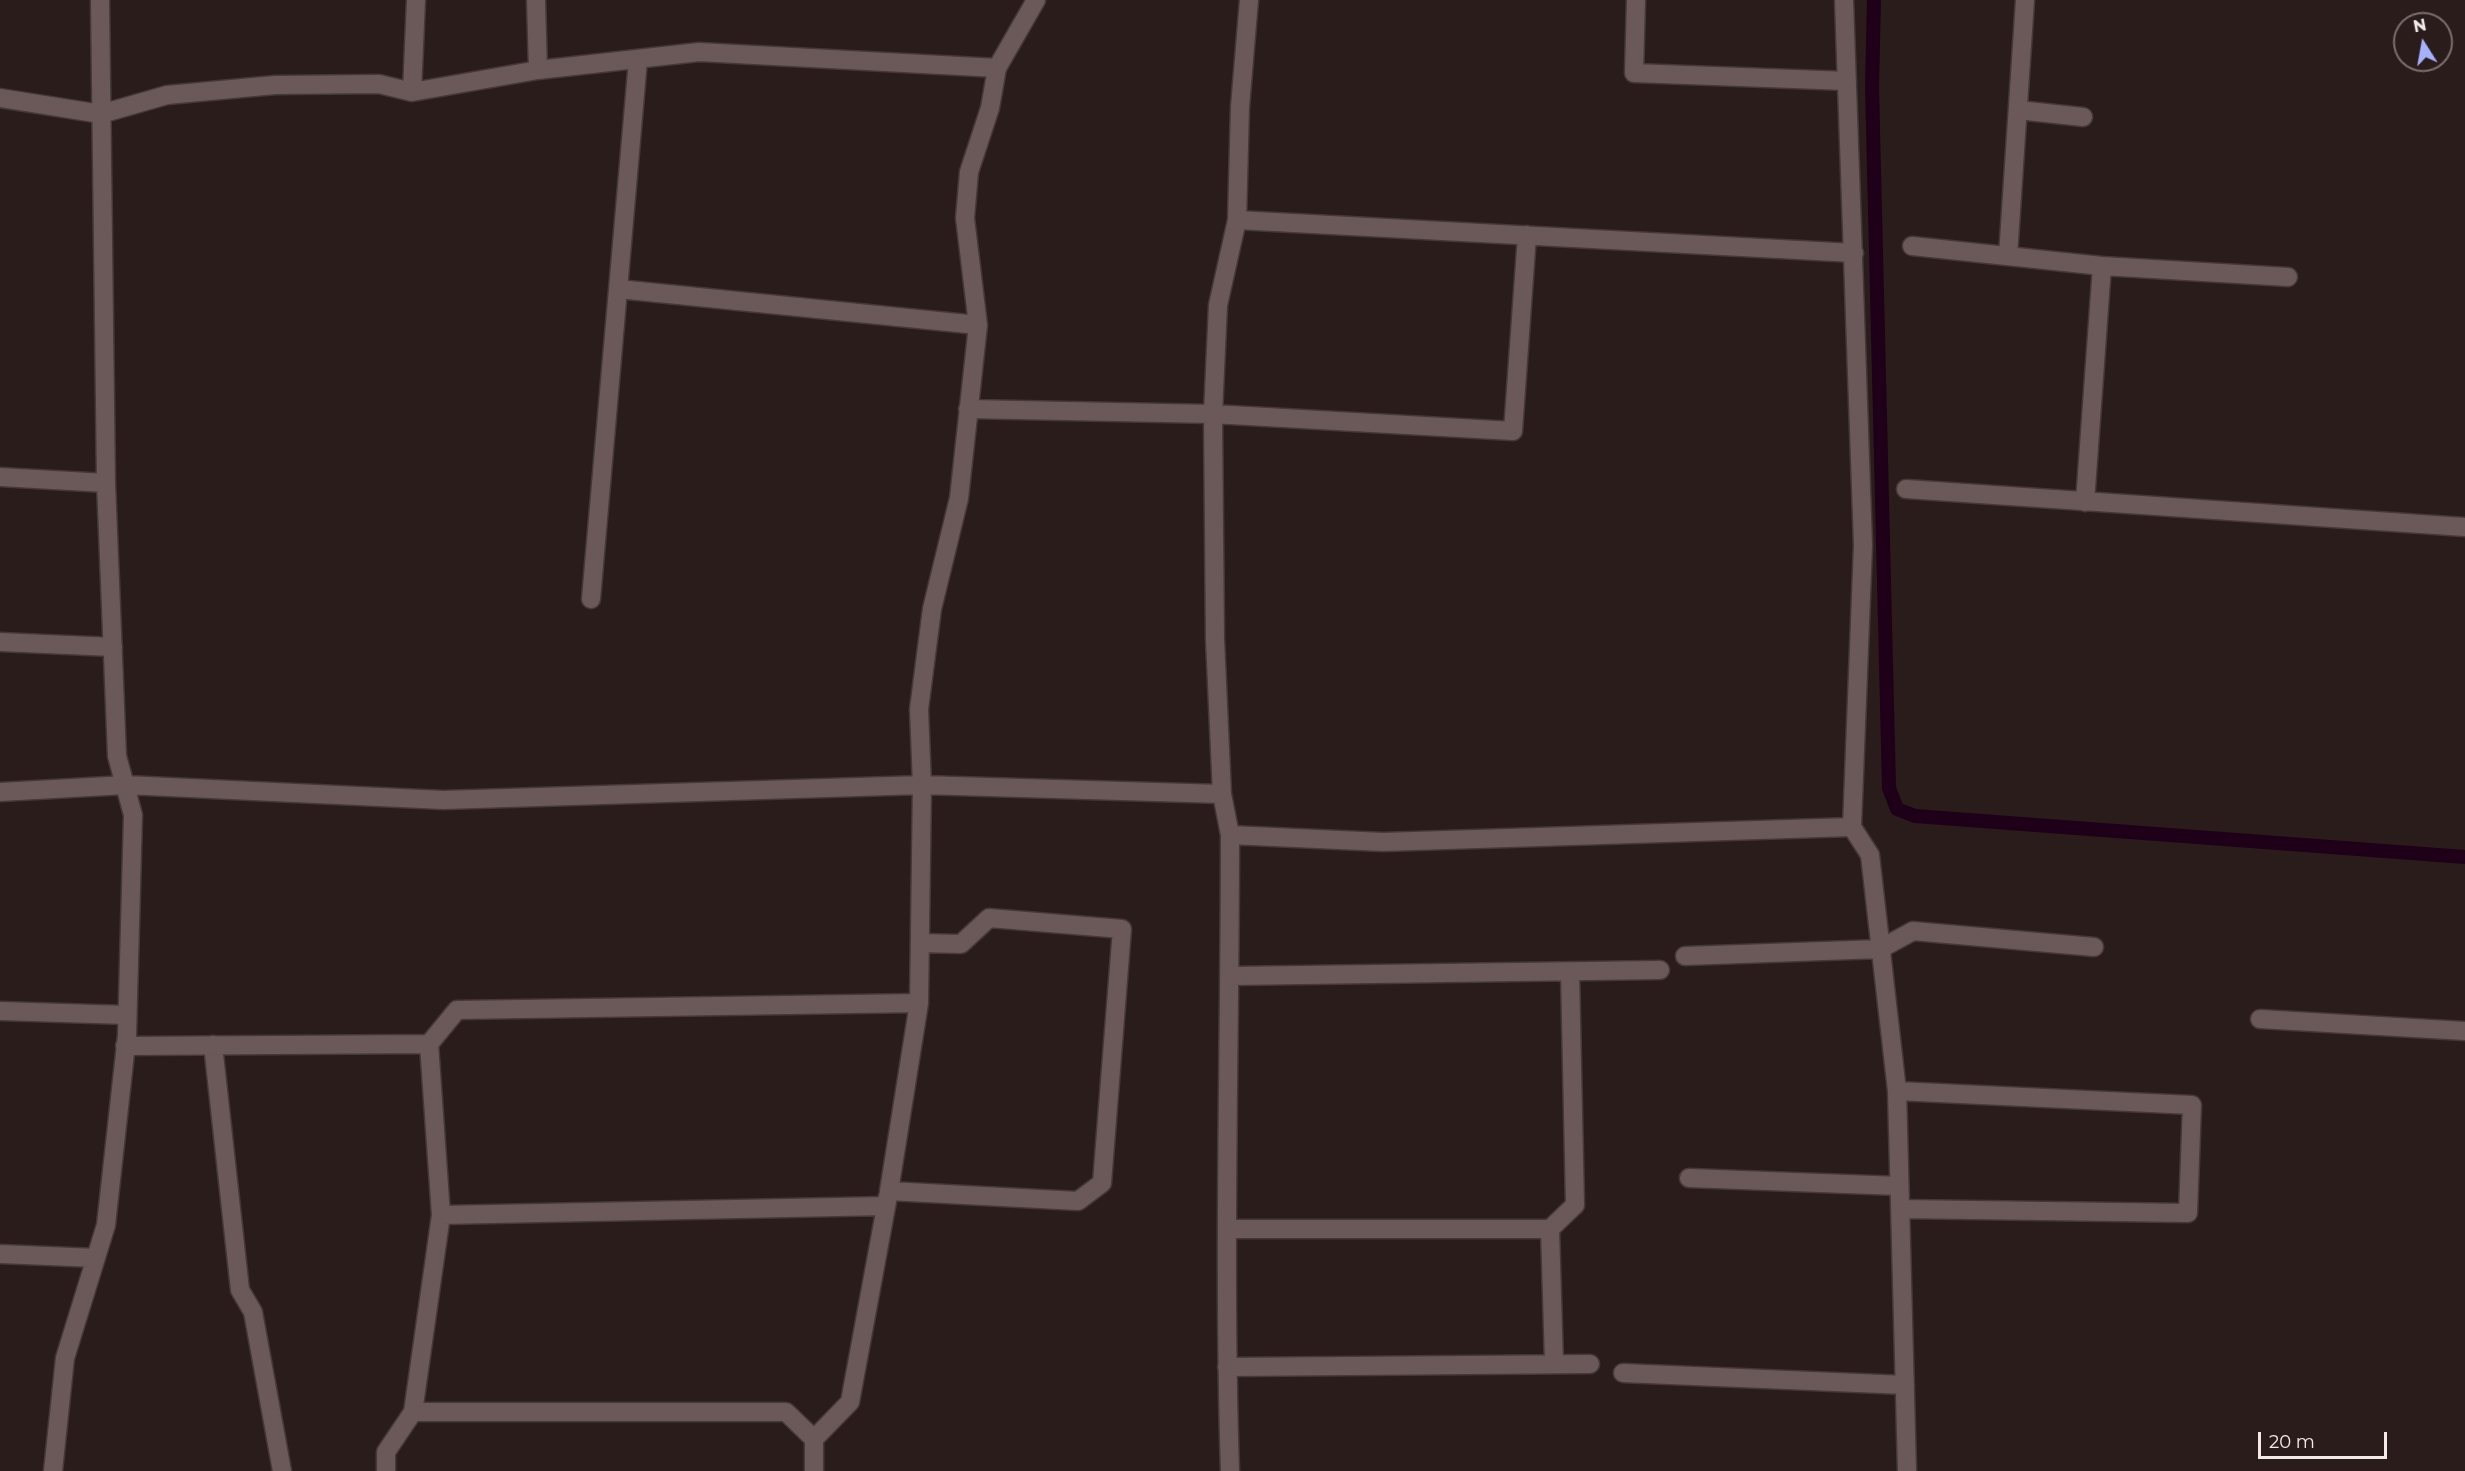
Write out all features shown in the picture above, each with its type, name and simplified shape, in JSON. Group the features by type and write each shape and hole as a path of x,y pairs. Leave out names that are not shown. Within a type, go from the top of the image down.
{"street":[{"path":"52,1471 65,1358 106,1226 127,1015 133,815 117,756 106,483 100,0"},
{"path":"412,92 416,0"},
{"path":"536,0 538,70"},
{"path":"814,1471 814,1439 850,1402 920,1003 922,785 919,709 932,609 959,498 978,325 965,218 969,172 990,108 997,68 1036,0"},
{"path":"1230,1471 1227,1229 1230,835 1222,794 1215,639 1213,414 1218,305 1237,220 1240,107 1249,0"},
{"path":"1636,0 1634,73 1847,81"},
{"path":"1844,0 1863,545 1852,827 1870,855 1897,1091 1907,1471"},
{"path":"2008,256 2025,0"},
{"path":"0,98 101,114 167,95 275,85 379,84 412,92 538,70 699,52 997,68"},
{"path":"591,599 638,60"},
{"path":"2018,110 2083,117"},
{"path":"1237,220 1854,253"},
{"path":"968,409 1213,414 1513,431 1527,235"},
{"path":"1912,246 2102,266 2288,277"},
{"path":"2085,502 2102,266"},
{"path":"618,289 978,325"},
{"path":"0,477 106,483"},
{"path":"1906,489 2465,527"},
{"path":"0,642 113,647"},
{"path":"0,792 126,785 443,800 922,785 1222,794"},
{"path":"1230,835 1383,842 1852,827"},
{"path":"441,1215 887,1199 1078,1201 1102,1183 1122,929 989,918 962,945 920,943"},
{"path":"1685,956 1881,949 1913,931 2094,947"},
{"path":"1230,976 1660,970"},
{"path":"1227,1229 1550,1229 1575,1205 1570,972"},
{"path":"386,1471 386,1452 413,1412 441,1215 429,1044 457,1010 920,1003"},
{"path":"0,1011 127,1015"},
{"path":"2260,1019 2465,1031"},
{"path":"125,1046 429,1044"},
{"path":"213,1045 240,1290 253,1312 282,1471"},
{"path":"1897,1091 2192,1105 2188,1213 1900,1209"},
{"path":"1689,1178 1899,1186"},
{"path":"1550,1229 1554,1363"},
{"path":"0,1254 96,1258"},
{"path":"1227,1367 1590,1364"},
{"path":"1623,1373 1905,1385"},
{"path":"413,1412 786,1412 814,1439"}],"waterway":[{"path":"1874,0 1872,87 1889,788 1897,809 1915,816 2465,857"}]}
